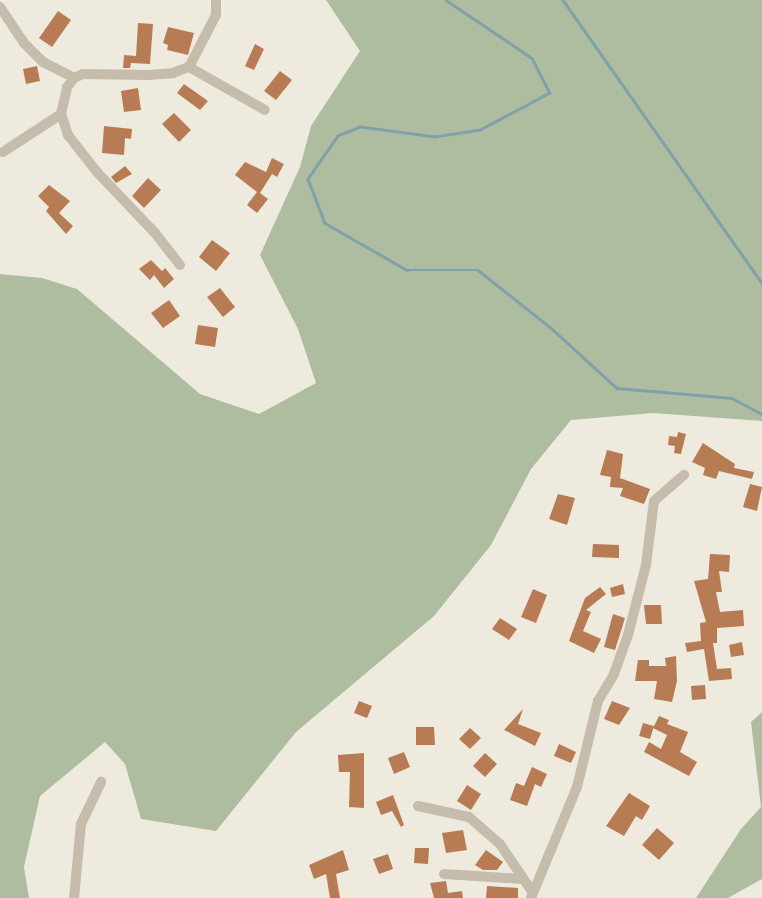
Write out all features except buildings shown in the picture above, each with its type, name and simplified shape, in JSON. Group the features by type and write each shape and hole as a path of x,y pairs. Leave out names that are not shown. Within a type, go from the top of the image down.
{"street":[{"path":"180,265 155,233 96,172 68,135 61,114 67,87 74,78 84,74 173,73 189,67 216,15 216,0"},
{"path":"0,7 24,43 43,62 74,78"},
{"path":"189,67 265,110"},
{"path":"3,152 61,114"},
{"path":"532,896 577,788 598,701 614,674 628,635 646,565 654,501 684,475"},
{"path":"74,898 81,824 101,782"},
{"path":"418,806 469,818 500,844 532,896"},
{"path":"444,874 523,879"}],"green space":[{"path":"326,0 762,0 762,421 653,413 571,420 531,469 491,545 434,616 296,732 216,831 141,819 125,764 105,742 40,796 24,867 29,898 0,898 0,274 42,278 77,289 200,394 259,414 316,383 298,329 260,255 300,167 311,126 360,51"},
{"path":"762,712 762,879 728,898 696,898 741,829 761,807 751,722"}],"waterway":[{"path":"446,0 532,58 550,93 480,130 435,137 360,127 338,136 308,179 325,223 407,270 478,270 550,327 617,388 732,398 762,414"},
{"path":"563,0 762,283"}]}
